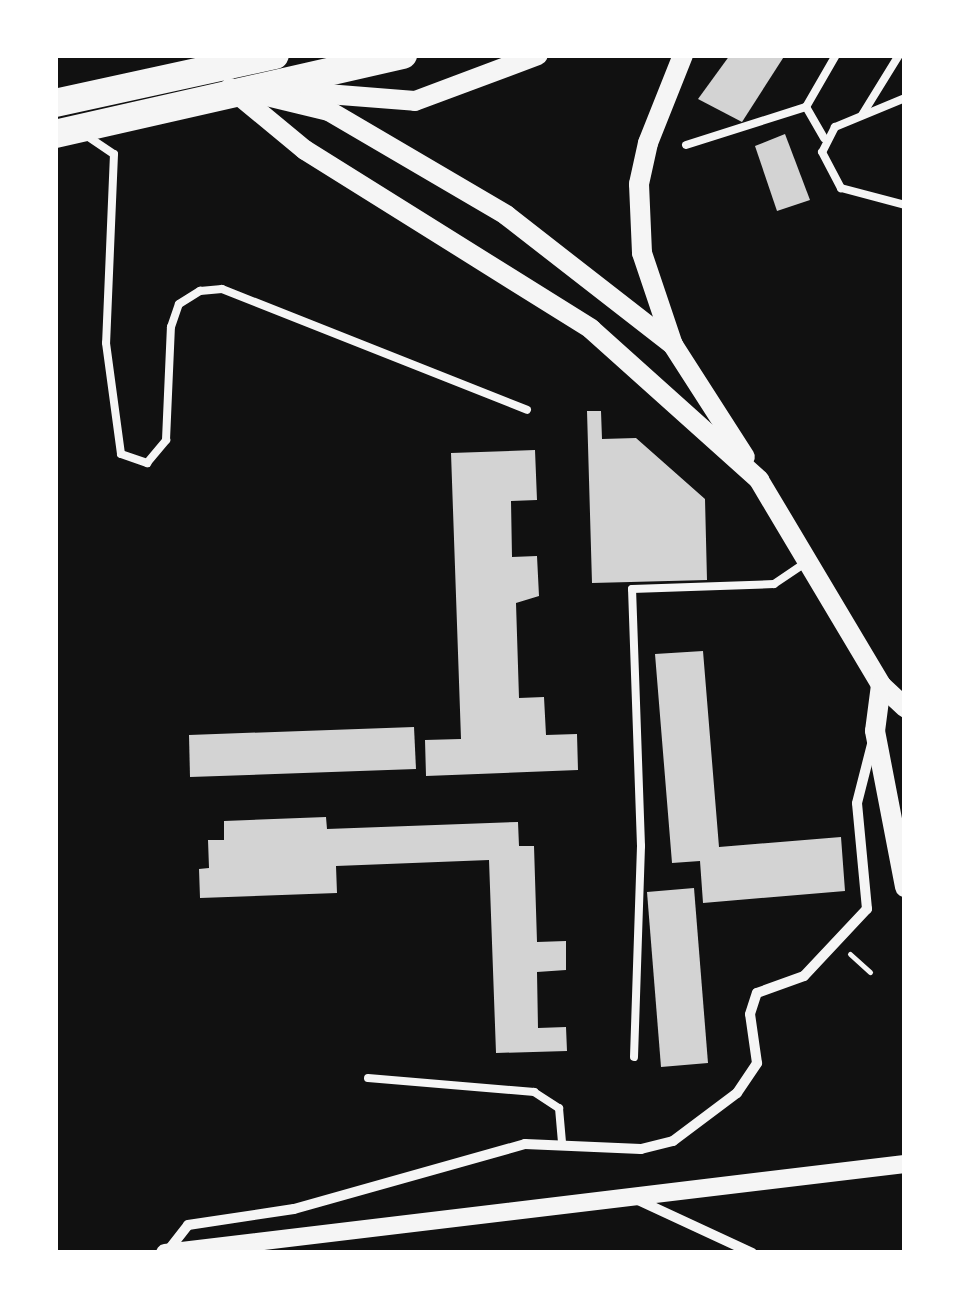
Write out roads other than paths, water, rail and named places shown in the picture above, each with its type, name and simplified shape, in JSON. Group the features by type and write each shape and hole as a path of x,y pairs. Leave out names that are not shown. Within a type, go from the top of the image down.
{"highway":[{"path":"57,120 277,55"},
{"path":"57,120 403,55"}],"main road":[{"path":"229,87 277,55"},
{"path":"57,120 229,87 414,101 538,55"},
{"path":"683,55 648,143 639,184 642,253 674,345 811,560 880,685 905,708"},
{"path":"229,87 329,111 506,215 674,345"},
{"path":"229,87 305,150 592,329 759,480"},
{"path":"880,685 875,731 905,887"}],"street":[{"path":"166,1253 188,1225 294,1209 525,1144 641,1148 673,1141 737,1093 757,1064 750,1014 757,993 804,976 867,908 857,803 875,731"},
{"path":"166,1253 280,1246 905,1164"},
{"path":"638,1200 752,1253"}],"lane":[{"path":"686,144 806,107 836,55"},
{"path":"862,116 900,55"},
{"path":"824,138 862,116 904,100"},
{"path":"806,107 824,138 822,152 841,188 905,205"},
{"path":"57,120 114,154 106,343 121,454 147,463 166,440 171,327 180,304 200,291 222,289 527,410"},
{"path":"634,1057 641,846 632,590 774,584 811,560"},
{"path":"368,1078 534,1092 559,1108 562,1145"}]}
